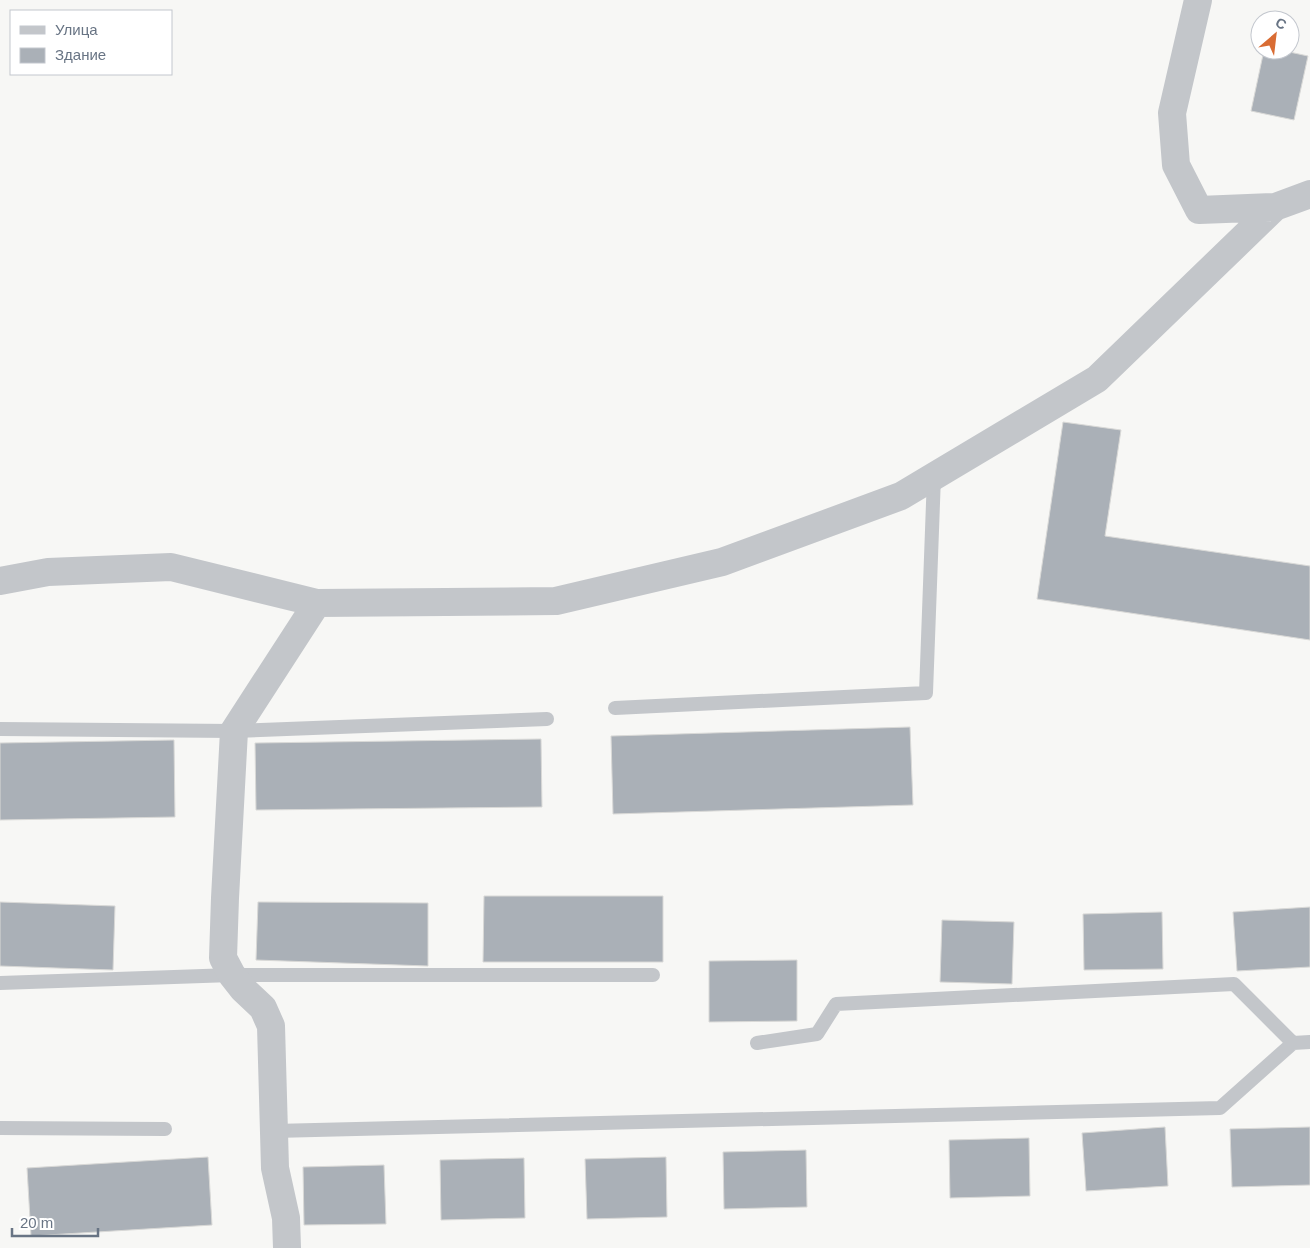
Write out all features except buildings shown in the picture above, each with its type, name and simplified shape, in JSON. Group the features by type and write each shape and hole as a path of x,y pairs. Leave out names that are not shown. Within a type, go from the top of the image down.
{"street":[{"path":"1198,0 1172,113 1176,166 1199,210 1275,207 1310,194"},
{"path":"0,581 48,572 171,568 317,603 556,601 722,562 901,496 1096,379 1275,207"},
{"path":"287,1248 286,1218 274,1168 271,1026 263,1008 243,989 232,975 223,958 225,898 234,731 317,603"}],"lane":[{"path":"615,708 926,693 934,476"},
{"path":"0,729 234,731 547,719"},
{"path":"0,984 232,975 653,975"},
{"path":"757,1043 817,1034 836,1004 1234,984 1293,1043"},
{"path":"274,1131 1220,1108 1293,1043 1310,1042"},
{"path":"0,1128 164,1129"}]}
